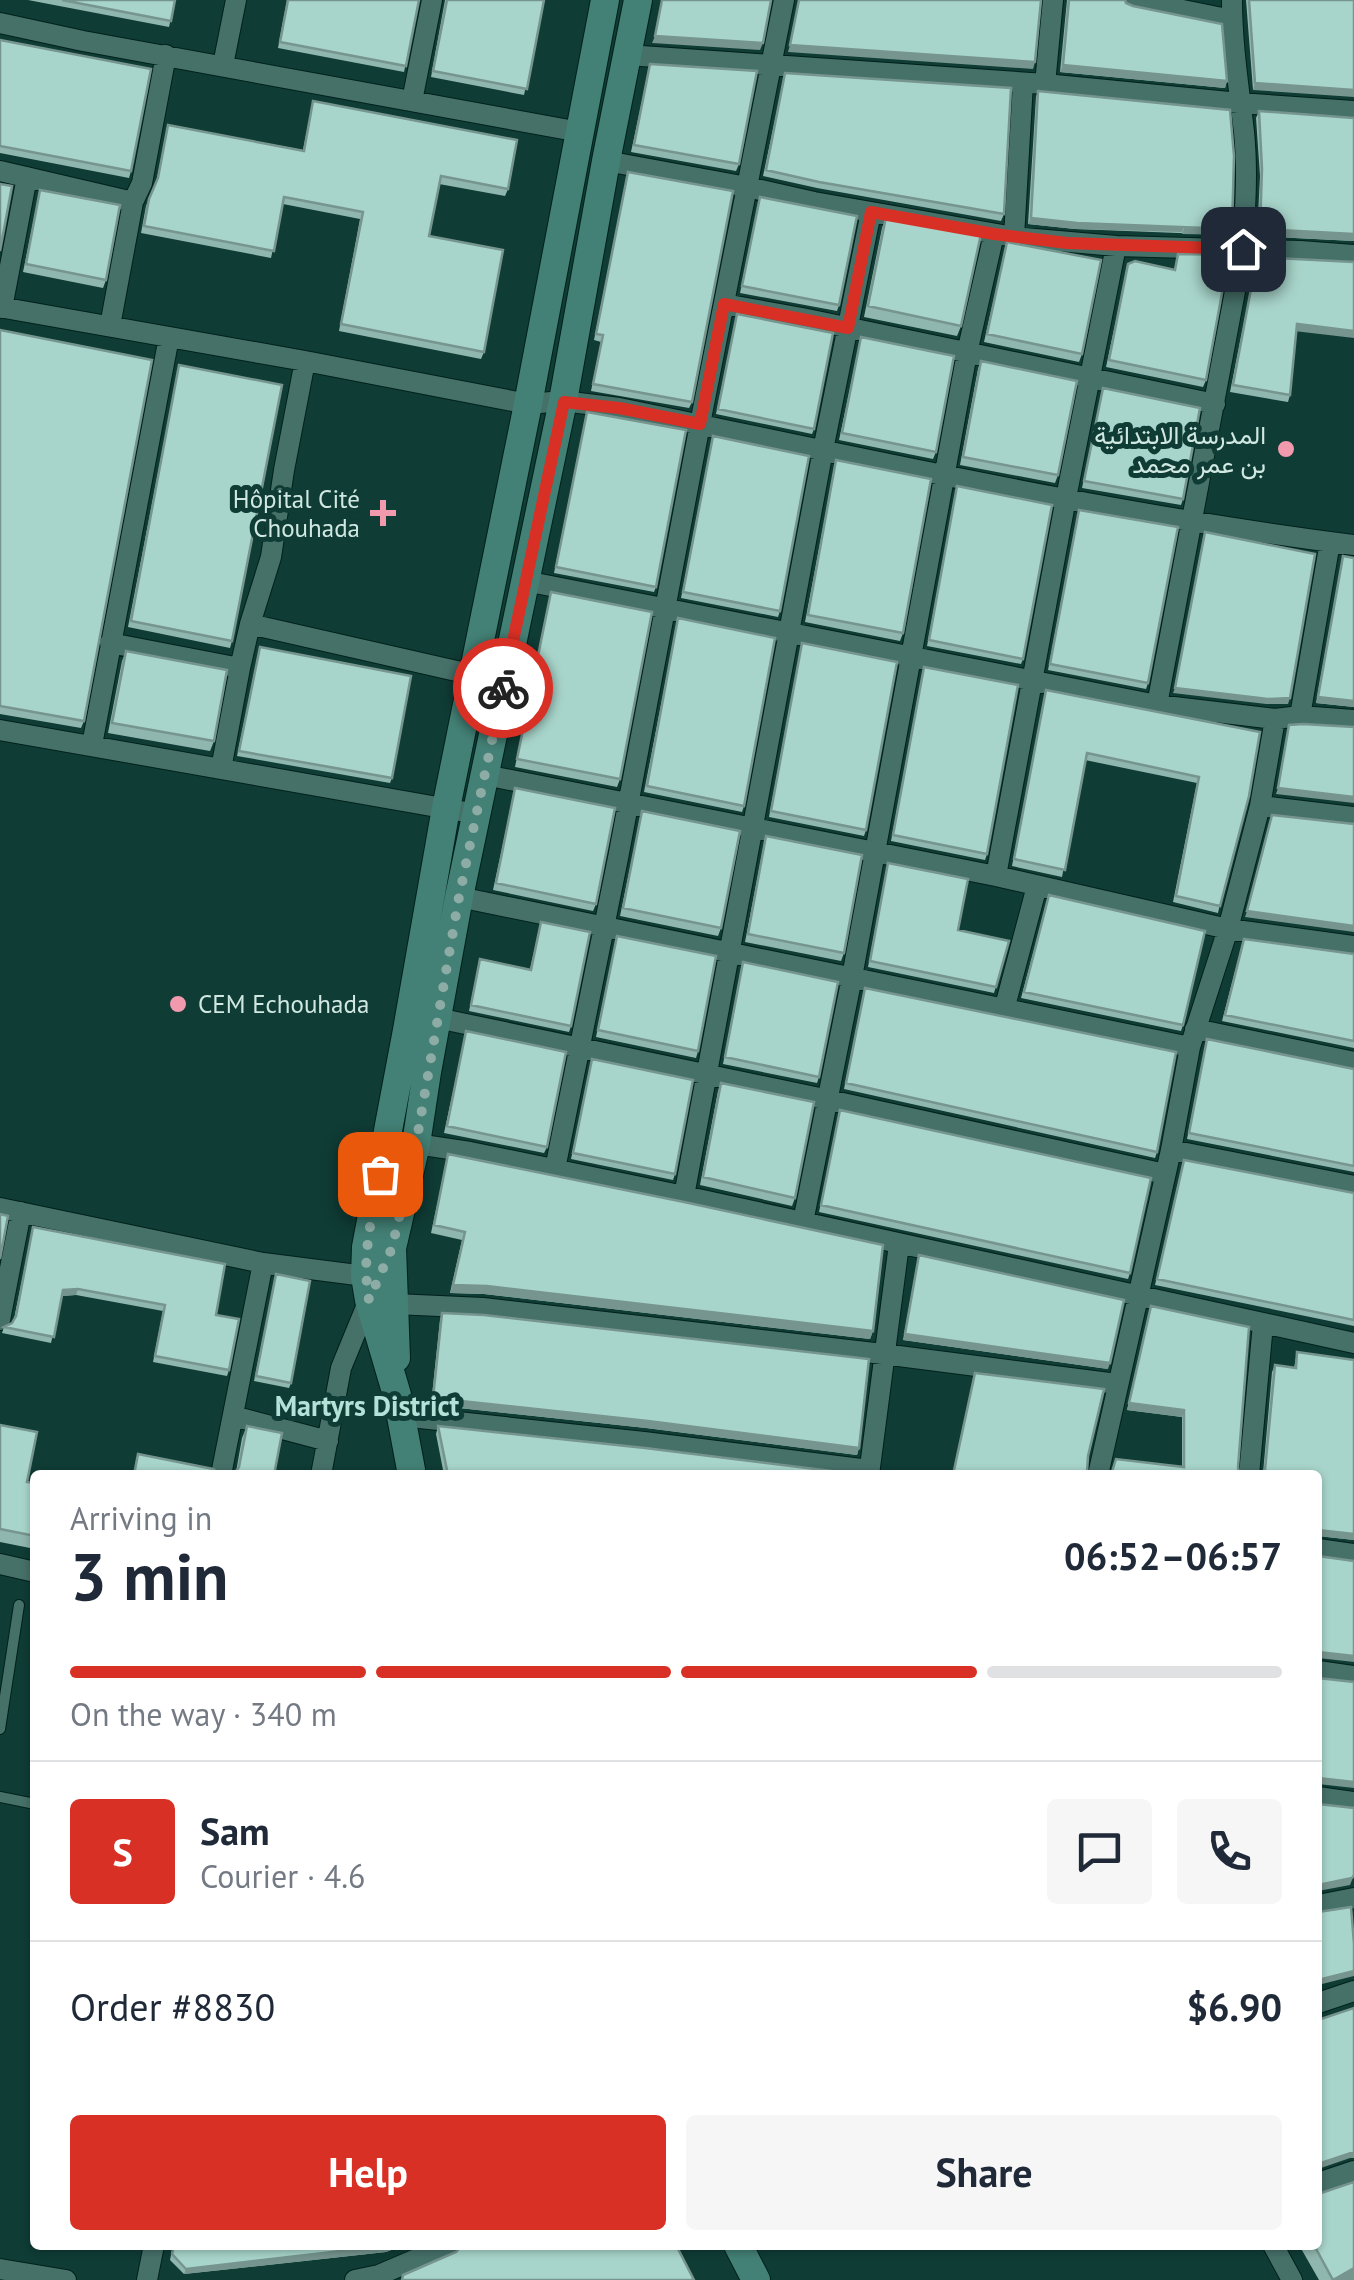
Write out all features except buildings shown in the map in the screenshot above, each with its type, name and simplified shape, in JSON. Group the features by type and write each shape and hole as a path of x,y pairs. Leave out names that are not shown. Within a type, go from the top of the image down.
{"street":[{"path":"223,65 236,0"},
{"path":"412,101 432,0"},
{"path":"411,1470 366,1247 446,808 605,0"},
{"path":"322,1470 342,1368 392,1248 416,1144 459,897 564,402 638,0"},
{"path":"556,1170 784,0"},
{"path":"1045,84 1053,0"},
{"path":"1133,0 1232,10 1246,181 1243,249 1157,705"},
{"path":"0,23 580,132"},
{"path":"110,326 132,202 142,183 166,55"},
{"path":"627,55 1045,84 1239,104 1354,111"},
{"path":"803,1222 829,1100 966,353 1004,235 1022,83"},
{"path":"606,161 1004,235 1116,246 1354,256"},
{"path":"0,171 132,202"},
{"path":"27,177 1,307 528,404 564,402 619,408 1066,498 1354,546"},
{"path":"684,1196 871,212"},
{"path":"996,876 1116,246"},
{"path":"724,304 1215,404"},
{"path":"92,745 169,337"},
{"path":"221,769 250,624 271,557 305,361"},
{"path":"1300,716 1330,542"},
{"path":"525,581 1157,705 1275,720 1300,716 1354,720"},
{"path":"250,624 474,676"},
{"path":"110,643 240,668"},
{"path":"1099,1470 1193,1038 1228,928 1260,806 1275,720"},
{"path":"0,730 477,814"},
{"path":"485,775 996,876 1228,928 1354,946"},
{"path":"1260,806 1354,817"},
{"path":"1004,1010 1037,886"},
{"path":"459,897 1004,1010 1354,1062"},
{"path":"437,1018 1165,1174"},
{"path":"416,1144 684,1196 1354,1343"},
{"path":"1170,1150 1354,1186"},
{"path":"0,1320 10,1210 263,1263 376,1293 1117,1384"},
{"path":"869,1470 899,1244"},
{"path":"222,1470 263,1263"},
{"path":"1249,1470 1264,1324"},
{"path":"399,1405 847,1470"},
{"path":"233,1416 328,1441"},
{"path":"1322,1550 1354,1554"},
{"path":"0,1564 30,1571"},
{"path":"1322,1672 1354,1676"},
{"path":"1322,1798 1354,1802"},
{"path":"1322,1904 1354,1898"},
{"path":"1322,2002 1354,1991"},
{"path":"1322,2183 1354,2171"},
{"path":"146,2280 153,2250"},
{"path":"355,2280 380,2277 437,2250"},
{"path":"741,2250 756,2280"},
{"path":"1276,2250 1292,2280"},
{"path":"0,2269 66,2280"}],"lane":[{"path":"0,1729 19,1605"},
{"path":"0,1797 30,1803"}],"way so far":[{"path":"380,1174 366,1247 369,1300 392,1248 416,1144 459,897 503,688"}],"place":[{"name":"المدرسة الابتدائية بن عمر محمد","path":"1286,449"},
{"name":"Hôpital Cité Chouhada","path":"383,513"},
{"name":"CEM Echouhada","path":"178,1004"}],"district":[{"name":"Martyrs District","path":"367,1405"}],"route":[{"path":"503,688 564,402 700,424 724,304 848,328 871,212 1067,243 1243,249"}]}
